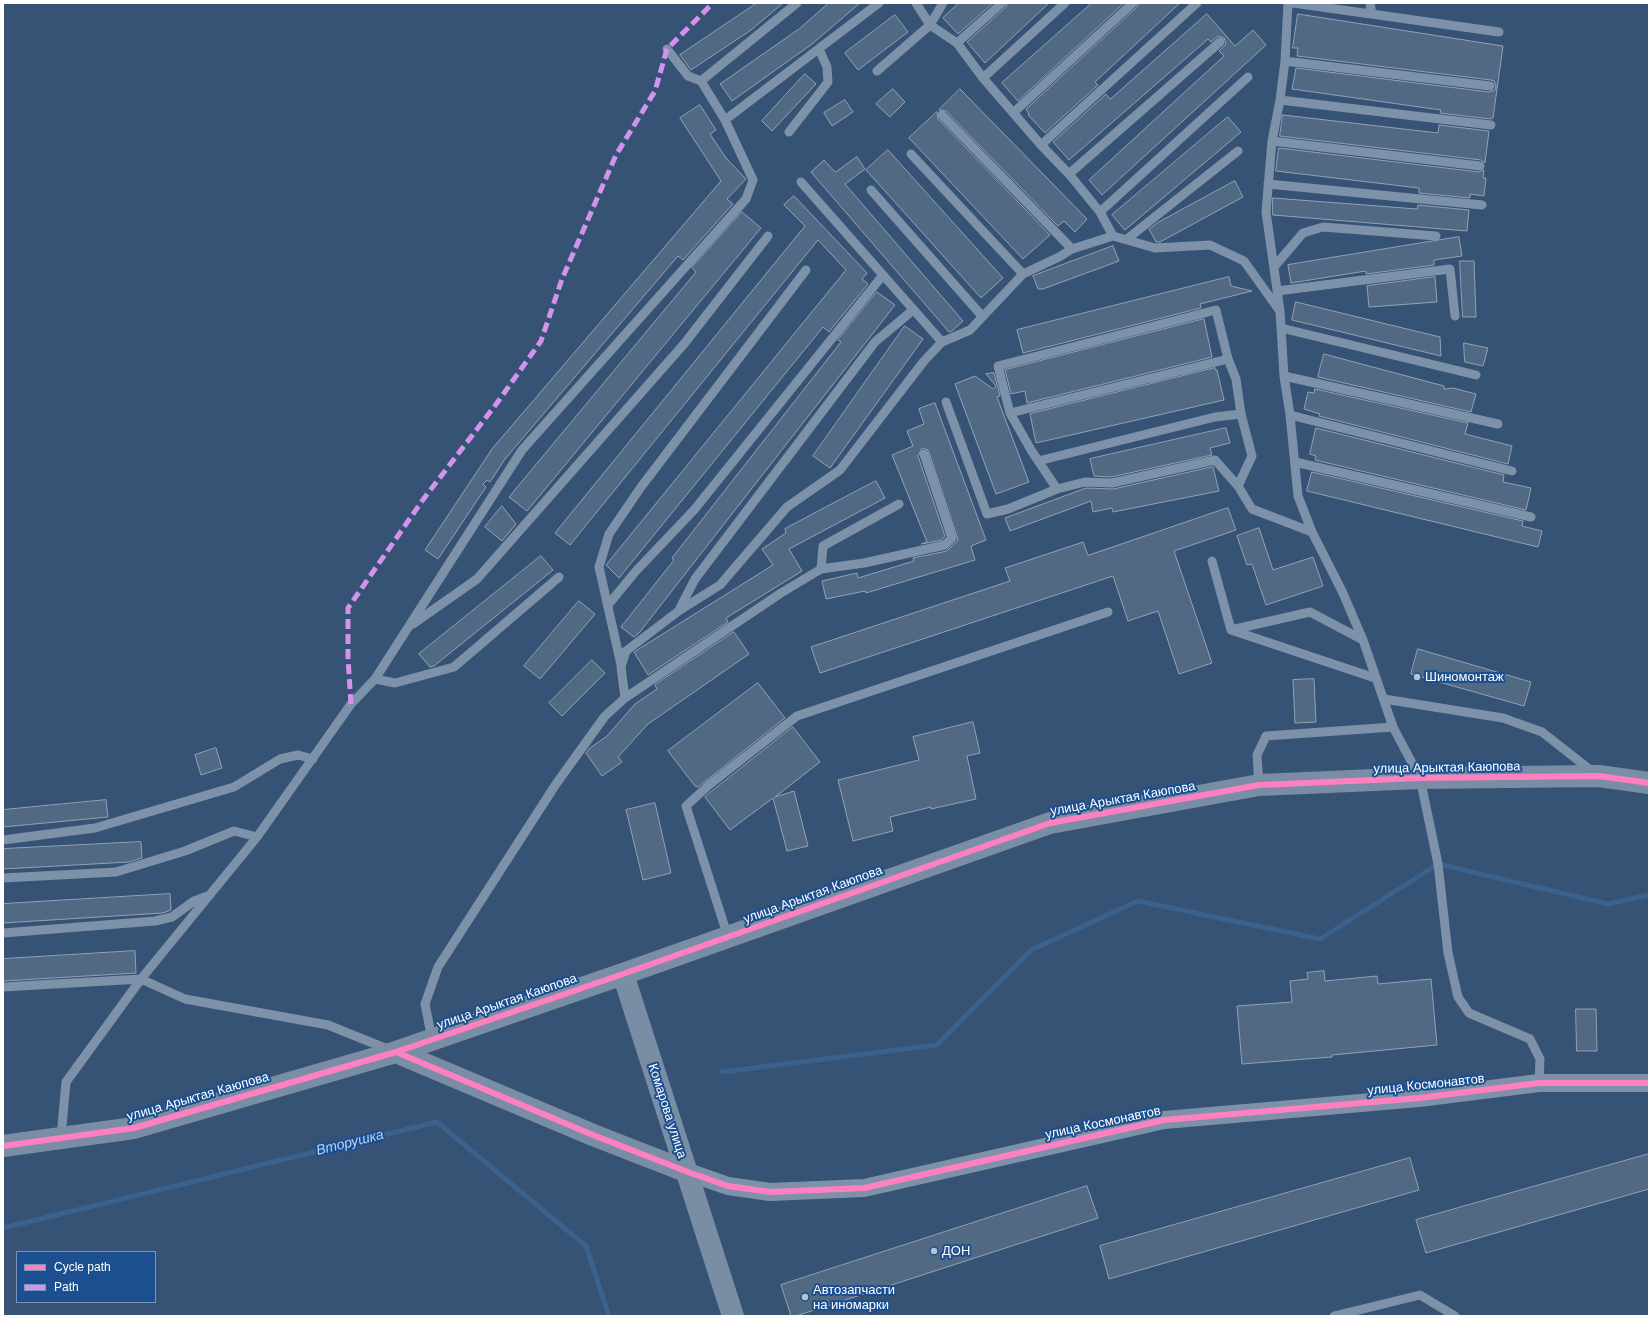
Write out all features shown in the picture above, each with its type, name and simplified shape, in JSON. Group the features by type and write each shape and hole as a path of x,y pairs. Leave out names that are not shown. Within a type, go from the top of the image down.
{"street":[{"name":"улица Арыктая Каюпова","path":"3,1146 134,1128 396,1052 623,974 1050,823 1259,785 1420,778 1599,776 1649,783"},
{"name":"Комарова улица","path":"623,974 688,1172 733,1316"},
{"path":"396,1052 593,1135 688,1172"},
{"name":"улица Космонавтов","path":"688,1172 728,1186 770,1192 864,1188 1164,1120 1419,1098 1539,1083 1649,1083"}],"lane":[{"path":"701,81 797,3"},
{"path":"725,120 879,3"},
{"path":"916,3 930,25 957,43 983,78 1040,145 1069,174 1100,212 1113,236"},
{"path":"877,71 930,25 943,3"},
{"path":"957,43 1002,3"},
{"path":"983,78 1065,3"},
{"path":"1013,112 1133,3"},
{"path":"1040,145 1197,3"},
{"path":"1288,3 1285,61 1280,100 1272,141 1266,212 1280,311 1284,376 1290,415 1298,496 1312,532 1342,591 1363,640 1393,727 1420,778 1438,864 1448,953 1458,997 1469,1013 1530,1039 1540,1058 1539,1083"},
{"path":"1293,3 1499,32"},
{"path":"1370,3 1372,14"},
{"path":"1069,174 1220,42"},
{"path":"61,1139 66,1082 141,980 257,837 351,704 375,679 522,450 746,199 753,180 725,120 701,81 688,76 667,49"},
{"path":"789,132 828,82 827,67 819,49"},
{"path":"1285,61 1490,86"},
{"path":"1100,212 1248,78"},
{"path":"1280,100 1491,125"},
{"path":"942,115 1072,249"},
{"path":"1272,141 1480,166"},
{"path":"1127,239 1238,151"},
{"path":"911,154 1023,274"},
{"path":"800,182 942,342"},
{"path":"1268,184 1482,205"},
{"path":"871,190 982,316"},
{"path":"1274,267 1303,233 1323,227 1436,236"},
{"path":"408,627 478,579 684,344 768,236"},
{"path":"621,667 626,651 680,610 720,585 787,507 840,470 924,361 942,342 970,330 1023,274 1059,257 1072,249 1113,236 1155,248 1210,245 1244,261 1280,311"},
{"path":"1277,291 1450,269 1455,316"},
{"path":"625,698 621,667 599,567 609,534 642,487 806,270"},
{"path":"608,605 636,571 694,510 883,275"},
{"path":"680,610 696,579 875,342 913,310"},
{"path":"1057,489 1038,461 1010,413 998,366 1216,310 1228,359 1236,379 1241,414 1252,456 1238,486"},
{"path":"1281,328 1476,375"},
{"path":"1010,413 1228,359"},
{"path":"1284,376 1498,424"},
{"path":"946,402 987,514 1008,509 1057,489 1085,482 1112,483 1215,460 1238,486 1252,509 1312,532"},
{"path":"1038,461 1215,417 1241,414"},
{"path":"1290,415 1512,471"},
{"path":"432,1039 425,1004 438,967 556,784 605,716 625,698 780,593 821,569 864,563 945,545 952,538 924,454"},
{"path":"1295,462 1531,517"},
{"path":"821,569 823,546 899,504"},
{"path":"1212,561 1231,630"},
{"path":"375,679 395,683 454,667 559,577"},
{"path":"728,937 686,806 709,785 797,716 1108,612"},
{"path":"1231,630 1310,612 1363,640"},
{"path":"1231,630 1375,678"},
{"path":"1384,699 1503,718 1529,727 1542,732 1599,776"},
{"path":"1259,785 1257,755 1266,736 1393,727"},
{"path":"3,840 95,828 234,787 280,759 298,755 313,759"},
{"path":"3,878 116,872 185,851 234,831 257,837"},
{"path":"3,933 155,921 172,917 194,901 211,894"},
{"path":"3,987 141,980 185,999 328,1025 396,1052"},
{"path":"1334,1316 1420,1295 1455,1316"}],"building":[{"path":"757,3 783,3 751,30 691,70 680,55"},
{"path":"829,3 860,3 812,44 732,101 720,84 799,29"},
{"path":"959,3 993,3 958,34 943,18"},
{"path":"1008,3 1049,3 985,63 967,42 1006,7"},
{"path":"1092,3 1124,3 1018,101 1002,83"},
{"path":"1139,3 1180,3 1095,82 1098,85 1045,133 1028,115 1029,114 1026,109 1137,7"},
{"path":"1207,14 1235,46 1253,30 1266,45 1102,195 1089,180 1224,56 1219,51 1226,44 1224,38 1218,36 1211,42 1208,39 1069,160 1053,142 1106,94 1110,99"},
{"path":"1298,14 1503,46 1493,118 1490,119 1440,113 1441,110 1292,89 1296,68 1489,92 1495,90 1496,86 1494,81 1491,80 1297,56 1298,48 1293,48"},
{"path":"895,15 908,32 858,70 845,53"},
{"path":"805,74 816,84 772,131 762,121"},
{"path":"893,89 905,102 890,117 876,104"},
{"path":"960,89 1087,219 1075,232 1064,221 1058,226 946,111 939,110"},
{"path":"845,100 853,112 832,126 824,113"},
{"path":"700,105 716,130 710,134 726,158 746,179 727,199 733,204 683,260 678,256 505,459 490,482 487,480 483,484 486,487 438,559 425,550 492,449 721,181 680,118"},
{"path":"937,112 938,119 1050,235 1023,259 909,138"},
{"path":"1283,115 1438,133 1439,125 1489,131 1485,163 1481,160 1280,136"},
{"path":"1228,117 1241,132 1125,230 1112,215"},
{"path":"1279,148 1479,172 1484,170 1483,178 1486,178 1484,196 1470,194 1470,198 1419,193 1419,188 1276,171"},
{"path":"888,150 1003,278 981,298 866,170"},
{"path":"857,157 865,169 845,184 963,321 952,331 949,332 811,172 824,160 835,172"},
{"path":"1235,181 1243,197 1160,242 1156,242 1149,229 1157,223"},
{"path":"794,196 867,273 862,279 868,284 829,332 823,327 619,578 606,565 846,270 818,240 570,545 555,533 805,226 784,205"},
{"path":"1273,198 1417,209 1418,205 1469,210 1467,231 1273,215"},
{"path":"742,212 761,228 527,511 509,497 696,272 692,268"},
{"path":"1459,237 1462,256 1434,260 1434,265 1366,274 1366,271 1291,283 1288,265"},
{"path":"1113,246 1119,261 1043,289 1038,289 1033,276"},
{"path":"1460,261 1474,261 1476,317 1463,317"},
{"path":"1229,277 1231,286 1252,291 1200,304 1201,308 1023,353 1017,330"},
{"path":"1435,277 1437,302 1369,307 1367,286"},
{"path":"877,292 895,305 639,633 634,637 621,627 674,560 672,558 841,342 838,340"},
{"path":"1296,302 1440,337 1441,356 1292,320"},
{"path":"1204,319 1212,357 1027,403 1025,391 1011,394 1005,370"},
{"path":"905,326 923,339 830,468 813,456"},
{"path":"1464,343 1488,348 1483,366 1465,362"},
{"path":"1324,354 1444,386 1444,389 1453,388 1476,394 1471,412 1318,377"},
{"path":"1215,368 1215,370 1217,370 1224,400 1036,443 1030,414"},
{"path":"994,373 1000,396 997,397 1029,482 996,494 955,384 975,376 993,389 996,386 986,374"},
{"path":"1315,389 1468,423 1465,434 1512,446 1508,464 1319,416 1320,414 1304,409 1308,392 1314,393"},
{"path":"935,403 986,540 971,546 975,560 866,593 865,591 826,599 822,581 857,573 858,578 914,561 913,558 947,551 958,540 928,450 922,448 918,456 945,536 942,540 921,544 927,542 892,455 913,446 907,431 924,424 919,409"},
{"path":"1226,428 1230,443 1210,448 1212,455 1111,477 1094,476 1090,459"},
{"path":"1316,428 1504,475 1503,482 1531,488 1526,510 1315,460 1316,456 1310,454"},
{"path":"1213,467 1219,491 1113,512 1112,508 1093,512 1091,501 1010,531 1005,518 1086,488 1113,489"},
{"path":"1312,472 1523,521 1522,526 1542,531 1538,547 1307,491"},
{"path":"876,481 885,498 789,549 802,571 726,618 728,622 648,675 634,652 773,565 762,549 786,533 785,529"},
{"path":"502,506 516,524 502,541 485,527"},
{"path":"1228,508 1236,530 1174,551 1212,663 1179,674 1158,611 1128,621 1113,576 820,673 811,647 1010,581 1005,568 1083,542 1088,555"},
{"path":"1259,528 1273,570 1313,557 1323,586 1266,605 1252,564 1247,565 1237,536"},
{"path":"541,556 553,570 434,666 430,667 419,654"},
{"path":"579,601 595,614 540,679 524,666"},
{"path":"734,632 749,654 648,724 618,757 622,762 602,776 586,753 590,748 607,736 635,704 657,689 655,685"},
{"path":"1418,649 1531,682 1524,706 1411,674"},
{"path":"592,660 605,673 562,716 549,703"},
{"path":"1314,679 1316,722 1295,723 1293,680"},
{"path":"758,683 785,718 698,787 695,786 668,751"},
{"path":"973,722 980,753 967,756 976,799 931,809 931,807 890,817 893,831 853,841 838,780 919,760 913,737"},
{"path":"793,727 820,762 775,797 794,791 808,846 787,851 773,798 730,830 705,797"},
{"path":"216,748 222,768 201,775 195,755"},
{"path":"106,800 108,817 3,827 3,810"},
{"path":"655,803 671,873 643,880 626,810"},
{"path":"141,842 142,858 129,862 3,869 3,849"},
{"path":"170,894 171,910 163,913 3,923 3,904"},
{"path":"135,951 136,973 3,981 3,959"},
{"path":"1324,971 1325,981 1377,976 1378,984 1431,979 1437,1045 1332,1055 1332,1057 1242,1064 1237,1006 1292,1002 1290,981 1308,979 1307,973"},
{"path":"1576,1009 1596,1009 1597,1051 1577,1051"},
{"path":"1649,1154 1649,1189 1426,1253 1416,1220"},
{"path":"1410,1158 1419,1190 1109,1279 1100,1246"},
{"path":"1087,1186 1098,1218 796,1316 791,1316 781,1285"}],"waterway":[{"path":"722,1072 937,1045 1031,950 1138,901 1320,939 1438,864 1608,904 1649,895"},
{"name":"Вторушка","path":"3,1228 437,1122 586,1246 609,1316"}],"marked path":[{"path":"351,704 348,658 348,608 422,501 497,403 541,341 562,279 616,155 655,91 667,49 713,3"}],"cycle path":[{"path":"3,1146 134,1128 396,1052 623,974 1050,823 1259,785 1420,778 1599,776 1649,783"},
{"path":"396,1052 593,1135 688,1172 728,1186 770,1192 864,1188 1164,1120 1419,1098 1539,1083 1649,1083"}],"place":[{"name":"Шиномонтаж","path":"1417,677"},
{"name":"ДОН","path":"934,1251"},
{"name":"Автозапчасти на иномарки","path":"805,1297"}]}
